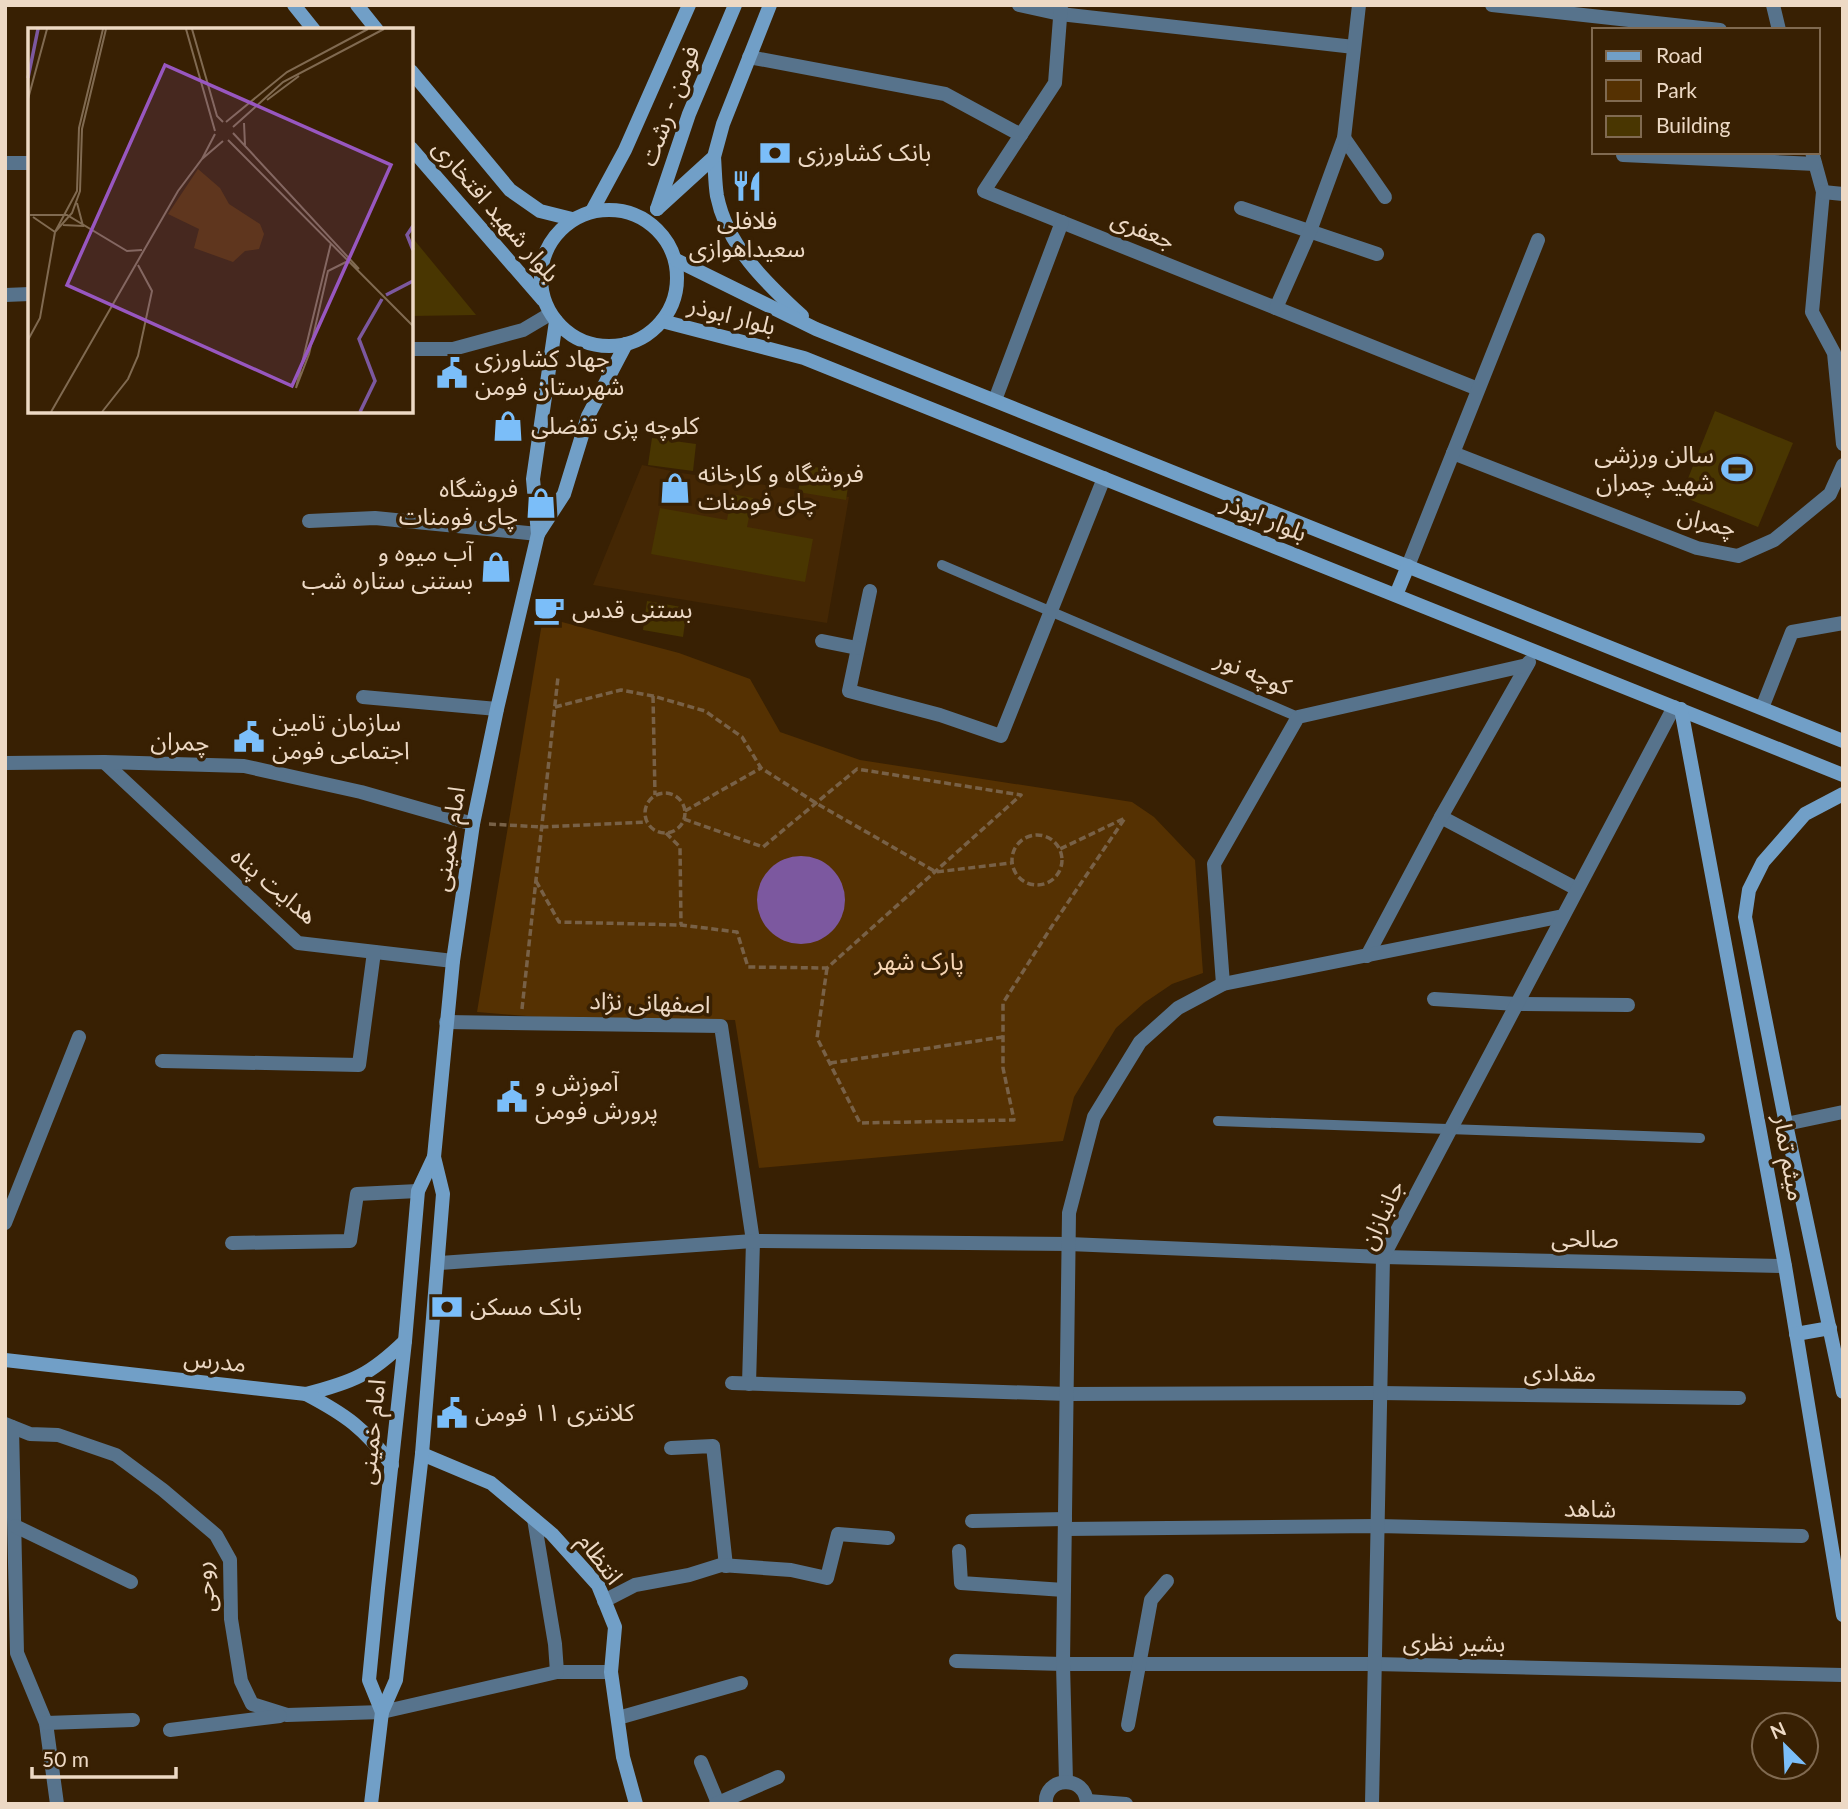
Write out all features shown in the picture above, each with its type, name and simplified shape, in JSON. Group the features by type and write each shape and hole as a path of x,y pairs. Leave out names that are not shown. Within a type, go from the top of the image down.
{"street":[{"path":"294,5 312,28"},
{"path":"357,5 375,28"},
{"path":"592,211 625,150 689,5"},
{"name":"فومن - رشت","path":"653,224 689,114 735,5"},
{"path":"770,5 723,124 714,157 717,197 736,243 767,284 816,328"},
{"path":"1019,5 1354,47"},
{"path":"1276,308 1310,231 1343,138 1359,5"},
{"path":"1492,5 1702,28"},
{"path":"1773,5 1779,28"},
{"name":"جعفری","path":"1061,10 1055,83 984,191 1478,388"},
{"path":"749,57 945,94 1021,135"},
{"name":"بلوار شهید افتخاری","path":"413,73 510,190 540,211 572,219"},
{"path":"1343,138 1384,197"},
{"name":"بلوار شهید افتخاری","path":"413,150 551,313"},
{"path":"1623,155 1813,158 1823,192 1812,312 1838,353 1843,444"},
{"path":"657,209 714,157"},
{"path":"5,163 28,163"},
{"path":"1823,192 1843,194"},
{"path":"1241,208 1377,254"},
{"path":"613,209 635,213 653,224 667,240 676,260 678,281 673,303 662,321 646,335 626,344 605,346 584,342 565,331 551,313 542,295 540,273 545,252 556,234 572,219 592,211 613,209"},
{"path":"995,400 1062,222"},
{"path":"1396,596 1538,240"},
{"name":"بلوار ابوذر","path":"676,260 816,328 1843,741"},
{"path":"5,295 28,294"},
{"path":"413,349 453,349 523,330 551,313"},
{"name":"امام خمینی","path":"371,1804 382,1712 396,1680 422,1454 443,1194 435,1157 453,961 473,824 496,709 538,534 533,479 551,313"},
{"name":"بلوار ابوذر","path":"662,321 804,358 1843,775"},
{"name":"امام خمینی","path":"538,534 564,494 588,416 626,344"},
{"name":"چمران","path":"1453,453 1697,548 1738,556 1774,540 1830,494 1843,465"},
{"path":"870,591 849,691 940,715 1001,736 1104,478"},
{"path":"309,521 375,518 538,534"},
{"path":"1762,708 1792,632 1843,623"},
{"path":"822,641 857,648"},
{"path":"1367,956 1441,817 1535,651"},
{"name":"کوچه نور","path":"1298,717 1527,665"},
{"path":"363,697 496,709"},
{"name":"جانبازان","path":"1372,1804 1383,1257 1577,889 1677,708"},
{"name":"میثم تمار","path":"1677,708 1722,918 1786,1266 1843,1615"},
{"path":"1223,984 1214,864 1298,717"},
{"name":"چمران","path":"5,763 104,762 244,766 361,792 473,824"},
{"name":"هدایت پناه","path":"104,762 298,943 453,961"},
{"name":"میثم تمار","path":"1843,793 1805,814 1763,862 1749,890 1745,917 1843,1392"},
{"path":"1441,817 1577,889"},
{"path":"1066,1781 1063,1664 1069,1213 1094,1117 1140,1041 1178,1008 1223,984 1563,916"},
{"path":"1722,918 1745,917"},
{"path":"162,1061 359,1065 374,952"},
{"path":"1434,999 1517,1004 1628,1005"},
{"name":"اصفهانی نژاد","path":"446,1022 721,1026 753,1241"},
{"path":"5,1223 79,1037"},
{"path":"1786,1124 1843,1112"},
{"name":"امام خمینی","path":"382,1712 369,1680 418,1191 435,1157"},
{"path":"232,1243 349,1241 357,1194 418,1191"},
{"path":"439,1264 753,1241 1069,1244"},
{"path":"750,1384 753,1241"},
{"name":"صالحی","path":"1069,1244 1383,1257 1786,1266"},
{"path":"1796,1334 1830,1328"},
{"name":"مدرس","path":"5,1360 306,1394 344,1384 378,1367 405,1341"},
{"name":"مقدادی","path":"732,1382 1067,1394 1380,1393 1739,1398"},
{"path":"306,1394 340,1412 370,1437 392,1465"},
{"path":"9,1425 15,1526 17,1653 46,1723 57,1804"},
{"name":"روحی","path":"9,1425 30,1433 58,1435 116,1455 216,1535 230,1560 231,1619 241,1681 252,1704 287,1715 382,1712 557,1672 611,1672"},
{"path":"671,1448 713,1446 726,1566"},
{"name":"انتظام","path":"422,1454 491,1483 552,1534 598,1586 615,1627 611,1672 624,1757 636,1804"},
{"path":"534,1519 555,1644 557,1672"},
{"name":"شاهد","path":"972,1521 1378,1526 1802,1536"},
{"path":"15,1526 131,1582"},
{"path":"604,1601 635,1585 726,1566 791,1570 827,1578 838,1534 888,1538"},
{"path":"959,1551 961,1583 1064,1590"},
{"path":"1128,1725 1151,1600 1167,1581"},
{"name":"بشیر نظری","path":"956,1661 1063,1664 1375,1664 1843,1675"},
{"path":"618,1718 741,1683"},
{"path":"170,1730 287,1715"},
{"path":"46,1723 133,1720"},
{"path":"701,1762 717,1803 778,1777"},
{"path":"1046,1804 1045,1798 1052,1786 1066,1781 1076,1783 1084,1791 1087,1802 1126,1804"}],"lane":[{"name":"کوچه نور","path":"942,565 1298,717"},
{"path":"1218,1121 1700,1138"}],"path":[{"path":"520,1022 558,677"},
{"path":"555,707 621,690 705,711 742,737 761,768 936,872 1012,863"},
{"path":"653,696 656,795 646,807 647,822 652,828 666,833 680,847 681,925"},
{"path":"685,811 761,768"},
{"path":"684,819 763,847 857,769 1021,795 827,968 817,1038 860,1123 1014,1120 1003,1068 1003,1003 1125,818 1060,849"},
{"path":"656,795 671,793 683,803 684,819 674,831 666,833"},
{"path":"473,824 542,827 647,822"},
{"path":"1034,835 1054,841 1063,859 1061,869 1048,883 1029,885 1015,873 1012,863 1012,853 1017,844 1034,835"},
{"path":"536,881 559,922 681,925 737,932 748,967 827,968"},
{"path":"830,1063 1003,1037"}],"shaded area":[{"path":"642,465 849,497 827,623 593,585"},
{"path":"801,856 818,860 832,869 841,883 845,900 841,917 832,931 818,940 801,944 784,940 770,931 761,917 757,900 761,883 770,869 784,860"}],"green space":[{"name":"پارک شهر","path":"543,617 679,653 750,679 780,732 860,760 1132,802 1154,817 1195,860 1203,973 1172,984 1144,1003 1116,1028 1074,1097 1063,1141 759,1168 735,1020 564,1019 477,1012"}],"building":[{"path":"413,238 476,315 413,316"},
{"name":"سالن ورزشی شهید چمران","path":"1715,411 1793,443 1758,527 1681,496"},
{"path":"652,438 696,444 693,471 648,465"},
{"path":"803,465 850,473 846,500 798,492"},
{"path":"732,494 753,498 747,527 813,539 805,582 651,554 660,508 727,520"},
{"path":"647,601 687,608 683,637 643,630"}],"place":[{"name":"بانک کشاورزی","path":"775,153"},
{"name":"فلافلی سعیداهوازی","path":"747,186"},
{"name":"جهاد کشاورزی شهرستان فومن","path":"452,373"},
{"name":"کلوچه پزی تفضلی","path":"508,426"},
{"name":"سالن ورزشی شهید چمران","path":"1737,469"},
{"name":"فروشگاه و کارخانه چای فومنات","path":"675,488"},
{"name":"فروشگاه چای فومنات","path":"541,503"},
{"name":"آب میوه و بستنی ستاره شب","path":"496,567"},
{"name":"بستنی قدس","path":"549,610"},
{"name":"سازمان تامین اجتماعی فومن","path":"249,737"},
{"name":"آموزش و پرورش فومن","path":"512,1097"},
{"name":"بانک مسکن","path":"447,1307"},
{"name":"کلانتری ۱۱ فومن","path":"452,1413"}]}
